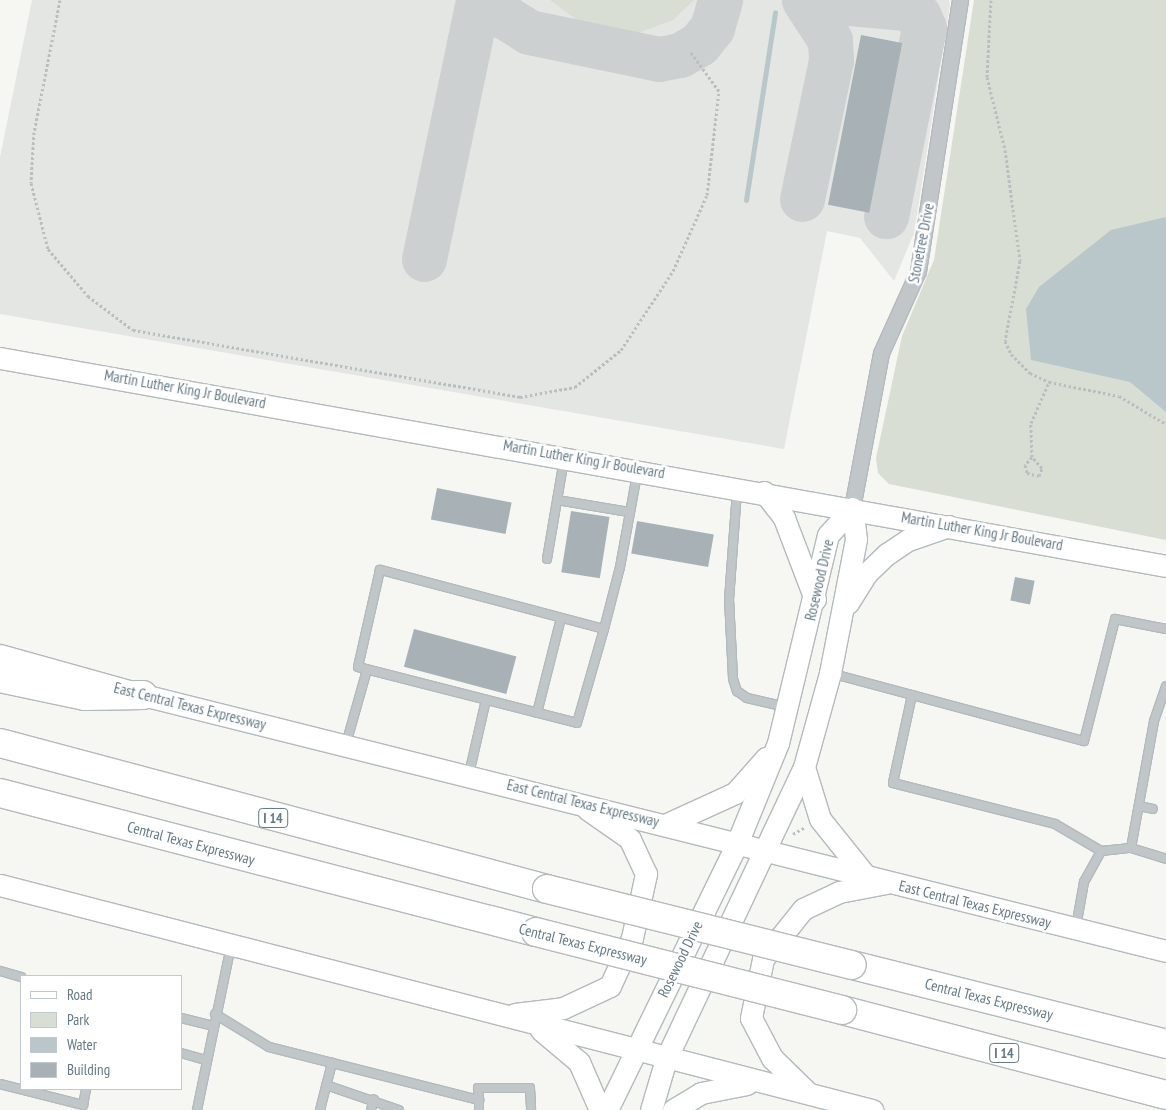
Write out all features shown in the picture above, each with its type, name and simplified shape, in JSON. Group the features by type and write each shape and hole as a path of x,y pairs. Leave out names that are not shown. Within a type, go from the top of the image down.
{"highway":[{"path":"0,678 85,696 143,695"},
{"name":"Central Texas Expressway","path":"0,743 547,889 1166,1044"},
{"name":"Central Texas Expressway","path":"0,793 1166,1095"},
{"path":"1117,1031 1166,1030"}],"main road":[{"name":"Martin Luther King Jr Boulevard","path":"0,358 638,469 1166,566"},
{"path":"764,492 784,518 815,599"},
{"name":"Rosewood Drive","path":"607,1110 738,841 778,743 789,707 815,599 828,535 852,508"},
{"name":"Rosewood Drive","path":"651,1110 666,1059 804,767 830,673 856,539 852,508"},
{"path":"842,614 867,573 887,554 908,540 951,526"},
{"name":"East Central Texas Expressway","path":"0,655 143,695 738,841 766,850 1166,951"},
{"path":"667,824 735,794 778,743"},
{"path":"804,767 820,819 864,874"},
{"path":"505,1015 564,1008 610,986 632,938 646,874 630,839 576,801"},
{"path":"810,1094 772,1058 751,1018 763,959 803,909 839,892 891,882"},
{"path":"0,885 232,942 666,1059 867,1109"},
{"path":"528,1021 563,1044 579,1062 600,1110"},
{"path":"673,1110 709,1090 763,1083"}],"street":[{"name":"Stonetree Drive","path":"852,508 881,353 918,272 960,0"}],"lane":[{"path":"546,559 565,456"},
{"path":"604,630 380,570 358,667 577,723 604,630 638,469"},
{"path":"738,487 729,599 733,679 737,691 747,698 789,707"},
{"path":"557,500 629,512"},
{"path":"538,713 561,618"},
{"path":"830,673 1084,742 1115,620 1166,629"},
{"path":"346,744 367,670"},
{"path":"1131,848 1154,721 1166,686"},
{"path":"912,695 893,783 1055,824 1101,851 1131,848 1166,859"},
{"path":"469,774 486,700"},
{"path":"1139,806 1152,809"},
{"path":"1076,929 1084,882 1101,851"},
{"path":"197,1110 212,1026 232,942"},
{"path":"0,971 20,977"},
{"path":"215,1014 257,1042 479,1100"},
{"path":"182,1018 212,1026"},
{"path":"182,1053 206,1060"},
{"path":"320,1110 332,1063"},
{"path":"0,1084 20,1089"},
{"path":"326,1085 374,1099 399,1110"},
{"path":"479,1110 478,1088 530,1088 531,1110"},
{"path":"23,1090 82,1105 86,1090"},
{"path":"371,1110 374,1099"}],"path":[{"path":"60,0 34,132 30,183 48,249 88,296 133,330 520,396 575,387 620,350 673,271 707,194 719,92 690,51"},
{"path":"992,0 986,77 1005,150 1020,261 1005,341 1018,362 1049,382 1119,396 1166,424"},
{"path":"1032,457 1025,465 1027,474 1039,476 1042,468 1032,457 1031,423 1049,382"},
{"path":"792,839 813,823"}],"shaded area":[{"path":"32,0 949,0 950,5 914,233 894,281 860,238 827,231 784,449 0,314 0,157"}],"green space":[{"path":"550,0 694,0 673,20 638,33 581,23"},
{"path":"974,0 1166,0 1166,540 889,484 878,473 876,458 902,336 934,260"}],"water":[{"path":"1166,217 1166,412 1130,382 1031,360 1026,309 1039,287 1111,230"}],"building":[{"path":"861,35 902,43 869,213 828,205"},
{"path":"437,488 512,503 505,534 431,519"},
{"path":"571,511 610,517 600,578 561,572"},
{"path":"637,521 714,535 708,567 631,553"},
{"path":"1015,577 1035,581 1030,604 1010,601"},
{"path":"414,629 516,656 506,694 404,667"}],"waterway":[{"path":"746,200 775,12"}],"taxiway":[{"path":"424,259 478,0"},
{"path":"493,0 505,17 529,32 659,59 680,55 699,44 712,28 720,0"},
{"path":"802,199 831,60 830,40 804,0"},
{"path":"816,0 906,8 919,16 924,28 886,216"}]}
